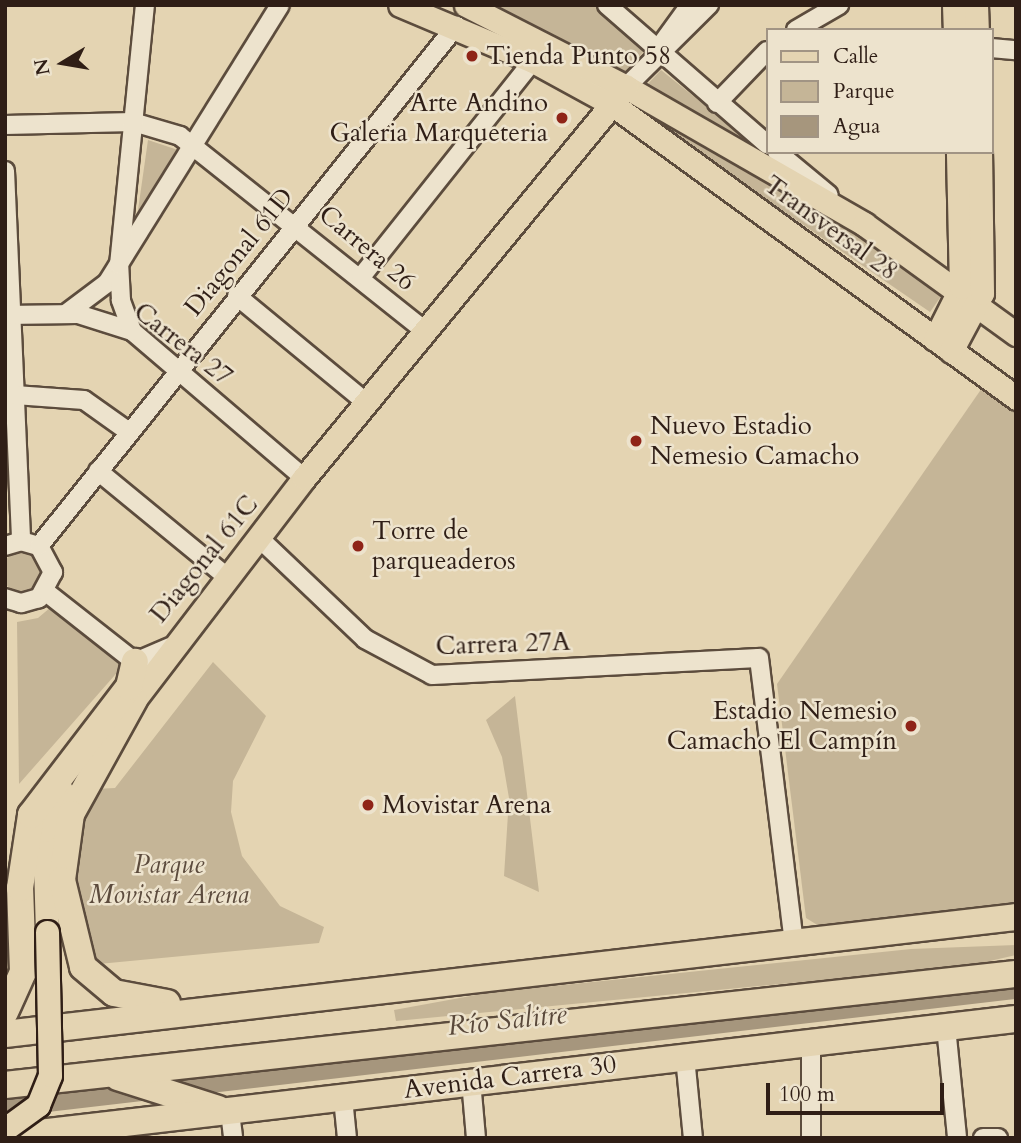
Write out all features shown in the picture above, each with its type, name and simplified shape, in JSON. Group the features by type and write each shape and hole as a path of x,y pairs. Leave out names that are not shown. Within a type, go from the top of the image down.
{"highway":[{"path":"5,1012 23,972 20,888 24,840 36,804 130,687 135,662"},
{"path":"134,700 79,795 65,835 62,880 71,933 83,967 114,993 207,1008"},
{"path":"5,860 20,888"},
{"path":"5,1034 207,1008 794,945 1016,917"},
{"name":"Avenida Carrera 30","path":"5,1085 1016,974"},
{"name":"Avenida Carrera 30","path":"5,1137 1016,1019"},
{"path":"85,1075 130,1078 197,1103 230,1112"}],"main road":[{"path":"400,5 619,95"},
{"path":"954,5 955,28"},
{"path":"976,5 977,28"},
{"path":"456,26 469,6 619,95"},
{"name":"Transversal 28","path":"619,95 864,224 1016,334"},
{"name":"Transversal 28","path":"619,95 943,345 1016,398"},
{"name":"Diagonal 61C","path":"5,1129 38,1105 50,1075 42,849 48,812 134,700 170,647 304,478 619,95"},
{"path":"958,154 968,300"},
{"path":"943,345 983,276 980,154"}],"street":[{"path":"132,331 121,300 119,265 145,5"},
{"path":"66,313 98,293 119,265 280,5"},
{"path":"607,5 657,52 766,143"},
{"path":"619,95 657,52 690,5"},
{"path":"657,52 709,5"},
{"path":"799,28 839,5"},
{"name":"Diagonal 61D","path":"39,546 177,370 456,26"},
{"path":"993,48 1016,50"},
{"path":"717,103 766,52"},
{"path":"361,277 533,61"},
{"name":"Carrera 26","path":"5,125 133,122 194,144 296,223 426,331"},
{"path":"779,154 864,224"},
{"path":"5,171 8,315 15,394 13,543 39,546 52,565 46,592 30,602 5,598"},
{"path":"237,296 367,403"},
{"name":"Carrera 27","path":"8,315 66,313 132,331 304,478"},
{"path":"15,394 83,400 129,432"},
{"path":"98,471 226,576"},
{"name":"Carrera 27A","path":"258,537 365,639 432,675 758,658 794,945"},
{"path":"46,592 135,662 170,647"},
{"path":"946,1027 957,1138"},
{"path":"811,1045 811,1138"},
{"path":"685,1057 693,1138"},
{"path":"471,1081 477,1138"},
{"path":"343,1098 347,1138"},
{"path":"230,1112 233,1138"}],"green space":[{"path":"487,5 597,5 643,52 623,75"},
{"path":"661,70 789,173 643,89"},
{"path":"639,102 875,243 942,295 930,312 633,108"},
{"path":"148,140 178,150 137,217"},
{"path":"982,388 1016,413 1016,902 819,926 806,918 777,684"},
{"path":"23,551 38,557 44,572 38,587 23,593 8,587 2,572 8,557"},
{"path":"51,607 122,667 19,784 17,622 38,618"},
{"name":"Parque Movistar Arena","path":"213,662 266,716 233,781 231,812 242,856 280,906 324,927 319,943 88,965 69,858 94,789 115,788"},
{"path":"515,696 539,892 504,876 509,798 502,757 486,720"},
{"path":"1016,945 1016,955 968,966 396,1021 394,1010 487,993 911,949"}],"water":[{"path":"1016,976 1015,999 5,1117 5,1097"}],"place":[{"name":"Tienda Punto 58","path":"472,56"},
{"name":"Arte Andino Galeria Marqueteria","path":"562,118"},
{"name":"Nuevo Estadio Nemesio Camacho","path":"636,441"},
{"name":"Torre de parqueaderos","path":"358,546"},
{"name":"Estadio Nemesio Camacho El Campín","path":"911,726"},
{"name":"Movistar Arena","path":"368,805"}],"water label":[{"name":"Río Salitre","path":"507,1020"}]}
